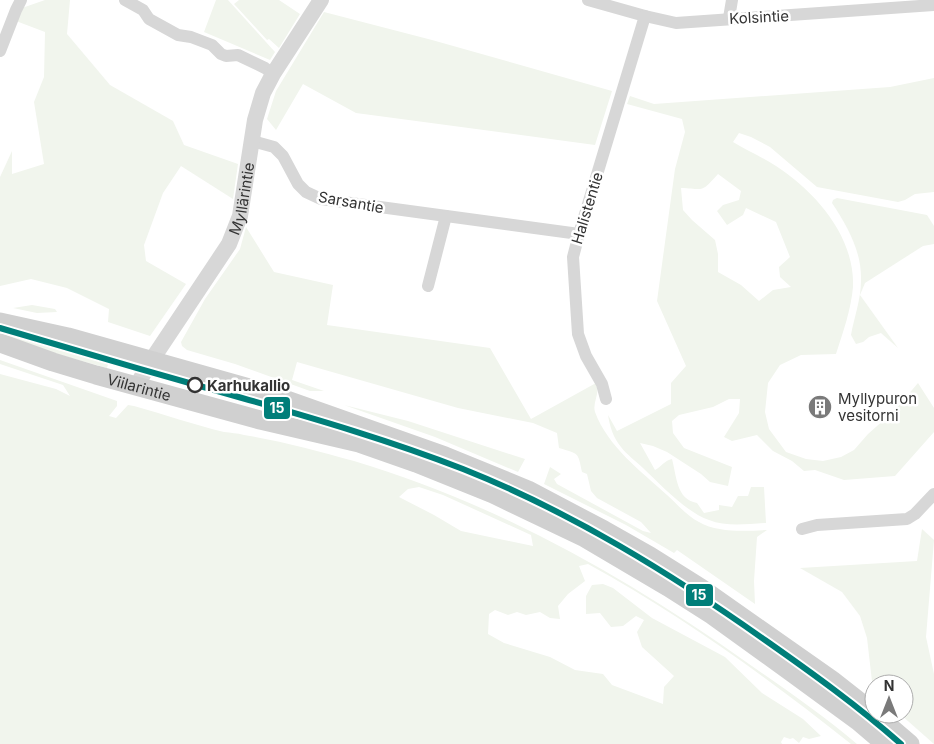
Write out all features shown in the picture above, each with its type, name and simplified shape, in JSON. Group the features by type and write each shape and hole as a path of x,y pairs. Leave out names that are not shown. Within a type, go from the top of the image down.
{"main road":[{"name":"Viilarintie","path":"0,322 68,337 264,392 445,456 528,490 612,534 702,588 864,705"},
{"name":"Viilarintie","path":"0,343 53,362 260,420 359,443 458,479 545,518 628,562 712,615 835,704 884,744"},
{"name":"Viilarintie","path":"887,724 910,744"}],"street":[{"path":"0,50 21,0"},
{"path":"126,0 143,10 150,19 170,31 212,45 221,54 226,56 238,55 273,74"},
{"name":"Myllärintie","path":"137,385 223,254 236,230 243,204 259,105 267,84 321,0"},
{"name":"Kolsintie","path":"588,0 676,23 934,5"},
{"path":"729,18 732,0"},
{"name":"Halistentie","path":"606,399 602,384 586,356 578,334 573,257 645,16"},
{"name":"Sarsantie","path":"252,141 274,147 283,156 298,184 306,192 321,199 579,234"},
{"path":"428,286 446,216"},
{"path":"802,528 817,525 907,520 934,494"}],"shaded area":[{"path":"45,0 70,0 67,34 110,85 173,121 184,145 238,164 233,199 181,166 163,193 144,245 146,261 186,284 150,336 108,322 109,309 67,288 31,279 0,286 0,177 12,151 12,174 44,164 34,102 44,77 45,32 16,21 22,8"},
{"path":"216,0 228,0 275,52 270,60 204,32"},
{"path":"239,0 279,0 300,14 279,48 269,39 267,40 234,4"},
{"path":"324,12 432,40 612,91 595,145 356,113 303,84 276,130 267,119 276,91"},
{"path":"934,78 934,192 915,194 898,202 817,187 770,147 739,133 733,142 776,166 805,189 830,217 840,234 852,269 853,287 850,304 836,354 801,355 780,365 768,383 765,412 769,429 786,452 806,459 823,461 841,457 854,450 868,434 894,411 918,383 934,408 934,432 895,476 844,480 815,470 804,471 792,461 773,451 757,435 732,441 724,437 739,413 740,399 729,399 713,407 679,415 672,421 673,433 684,448 732,467 728,486 710,482 667,452 640,443 655,470 672,459 681,492 685,497 697,503 704,513 719,510 719,505 732,507 738,496 748,496 751,487 764,487 766,523 729,524 716,522 701,516 674,497 623,450 614,436 608,415 617,431 671,404 671,383 686,366 657,301 675,169 685,132 682,119 627,104 630,96 654,104 890,87","holes":["718,174 741,191 739,200 723,205 717,211 727,225 743,215 746,208 776,222 790,257 779,267 780,277 791,287 773,290 759,301 741,285 718,272 718,254 715,240 683,210 681,188 699,189 705,187"]},
{"path":"837,198 927,215 934,226 934,244 923,246 865,283 860,295 861,270 853,240 832,203"},
{"path":"246,227 274,272 333,285 327,325 490,348 531,419 596,383 598,390 594,409 608,436 626,458 686,513 706,526 723,530 767,530 757,537 754,581 755,604 677,550 674,553 626,525 544,484 550,467 561,474 554,479 557,484 643,531 651,533 641,522 597,498 591,491 587,474 582,472 578,457 570,451 559,448 557,433 533,423 458,408 297,362 292,380 324,391 310,391 235,364 187,350 182,346 181,342 205,299 240,249"},
{"path":"860,295 898,348 881,333 856,344 851,335"},
{"path":"32,305 55,309 57,312 37,313 13,308"},
{"path":"0,325 110,357 107,368 0,338"},
{"path":"0,360 117,401 117,406 109,416 116,418 128,405 134,406 224,432 286,443 313,450 354,461 407,479 510,521 609,573 703,632 790,693 857,744 851,744 723,648 657,604 588,564 579,566 585,581 568,594 558,606 560,619 550,618 540,612 526,615 517,612 508,615 495,610 489,614 488,634 504,643 550,657 575,670 603,674 612,685 663,704 664,687 674,676 642,647 637,632 644,620 636,616 623,626 611,627 600,613 586,614 586,596 592,585 603,584 613,588 652,618 725,657 762,693 803,719 821,736 809,739 803,737 799,743 793,738 784,737 781,742 782,744 0,744 0,374 56,389 70,396 63,385 0,364","holes":["419,487 443,495 531,535 533,546 461,531 399,497 408,489"]},
{"path":"344,405 408,421 525,459 518,472 435,437"},
{"path":"922,529 934,540 926,637 934,674 934,744 911,724 914,724 914,674 871,674 867,638 860,616 842,592 800,568 917,561"}],"transit line":[{"name":"15","path":"0,328 353,431 463,469 542,504 619,546 729,615 817,677 901,744"}],"place":[{"name":"Karhukallio","path":"195,385"},
{"name":"Myllypuron vesitorni","path":"820,407"}]}
